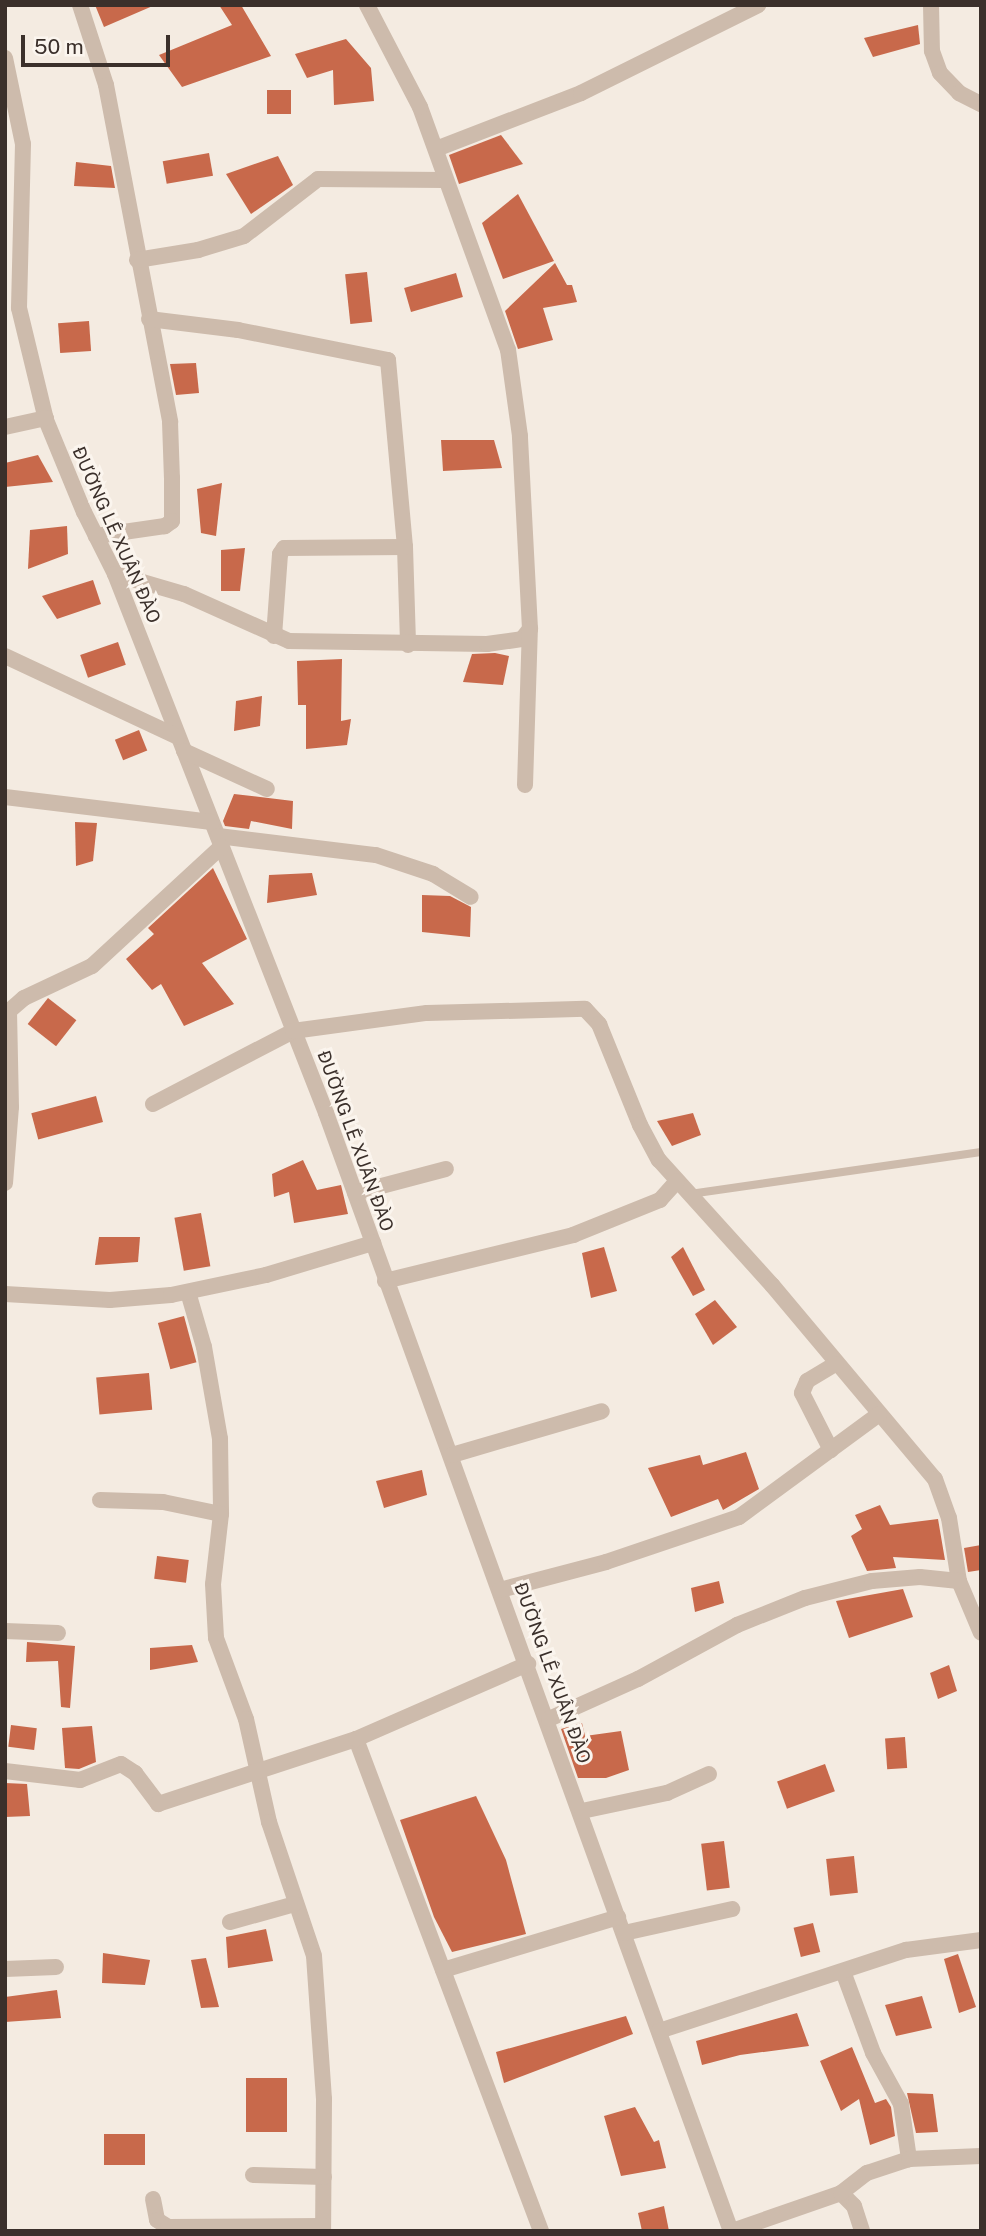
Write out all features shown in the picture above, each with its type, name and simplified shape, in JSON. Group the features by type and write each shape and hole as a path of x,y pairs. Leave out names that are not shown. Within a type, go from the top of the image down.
{"street":[{"path":"80,5 102,65 137,260 170,422 172,521 165,526 96,536"},
{"path":"367,5 420,107 444,180 508,349 520,436 530,629 525,785"},
{"path":"436,149 581,93 758,5"},
{"path":"931,5 932,51 940,73 959,93 981,104"},
{"name":"ĐƯỜNG LÊ XUÂN ĐÀO","path":"5,58 23,144 12,289 46,418 96,536 116,574 355,1194 549,1719 731,2231"},
{"path":"137,260 198,250 244,236 318,179 444,180"},
{"path":"149,319 238,330 382,355 388,360 405,547 408,645"},
{"path":"5,427 46,418"},
{"path":"274,636 280,554 284,548 405,547"},
{"path":"116,574 184,594 274,636 312,642 487,644 522,639 530,629"},
{"path":"5,656 267,789"},
{"path":"5,797 217,835 376,855 433,874 471,897"},
{"path":"5,1183 9,1011 24,998 92,966 217,835"},
{"path":"153,1104 293,1031 427,1013 585,1009 599,1024 653,1150 687,1194 763,1275 835,1364 935,1479 948,1518 959,1581 981,1632"},
{"path":"355,1194 446,1169"},
{"path":"385,1281 573,1235 660,1200 677,1181"},
{"path":"5,1294 110,1300 188,1292 373,1243"},
{"path":"153,2199 156,2220 168,2227 323,2228 321,2034 314,1956 295,1904 257,1771 246,1719 216,1638 213,1584 221,1514 220,1439 204,1347 188,1292"},
{"path":"831,1450 802,1393 807,1381 835,1364"},
{"path":"452,1455 602,1411"},
{"path":"500,1590 720,1525 761,1504 879,1414"},
{"path":"100,1500 163,1502 221,1514"},
{"path":"549,1719 638,1679 737,1625 805,1598 872,1581 920,1577 959,1581"},
{"path":"5,1632 58,1633"},
{"path":"5,1771 79,1780 121,1764 135,1773 158,1804 356,1739 528,1664"},
{"path":"356,1739 541,2231"},
{"path":"582,1811 667,1793 709,1774"},
{"path":"230,1922 295,1904"},
{"path":"443,1970 621,1925 732,1909"},
{"path":"659,2031 844,1974 906,1950 981,1940"},
{"path":"5,1969 55,1967"},
{"path":"844,1974 873,2053 901,2104 909,2159"},
{"path":"731,2231 841,2193 867,2173 909,2159 981,2156"},
{"path":"253,2175 324,2177"},
{"path":"841,2193 854,2206 862,2231"}],"lane":[{"path":"687,1194 981,1152"}],"building":[{"path":"95,5 155,5 104,27"},
{"path":"219,5 241,5 271,56 182,87 159,55 232,25"},
{"path":"918,25 920,44 873,57 864,38"},
{"path":"346,39 371,68 374,101 334,105 333,70 307,78 295,54"},
{"path":"267,90 291,90 291,114 267,114"},
{"path":"501,135 523,164 459,184 449,155"},
{"path":"209,153 213,176 167,184 163,161"},
{"path":"278,156 293,185 251,214 226,174"},
{"path":"76,162 111,166 115,188 74,186"},
{"path":"518,194 554,261 503,279 482,223"},
{"path":"555,263 567,285 572,285 577,302 543,308 553,340 518,349 505,311"},
{"path":"367,272 372,322 350,324 345,274"},
{"path":"456,273 463,297 411,312 404,288"},
{"path":"89,321 91,351 60,353 58,323"},
{"path":"196,363 199,393 176,395 170,364"},
{"path":"441,440 494,440 502,468 443,471"},
{"path":"38,455 53,482 5,487 5,463"},
{"path":"222,483 216,536 201,533 197,489"},
{"path":"67,526 68,554 28,569 30,530"},
{"path":"245,548 240,591 221,591 221,550"},
{"path":"93,580 101,604 57,619 42,596"},
{"path":"118,642 126,665 88,678 80,655"},
{"path":"495,653 509,656 503,685 463,682 472,654"},
{"path":"342,659 341,721 351,719 347,745 306,749 306,705 298,705 297,661"},
{"path":"262,696 260,726 234,731 236,701"},
{"path":"139,730 147,750 123,760 115,740"},
{"path":"234,794 293,801 292,829 251,821 249,829 225,826 223,821"},
{"path":"75,822 97,823 93,861 76,866"},
{"path":"213,868 247,939 202,963 234,1004 184,1026 161,984 152,990 126,959 154,934 148,928"},
{"path":"312,873 317,895 267,903 269,875"},
{"path":"422,895 450,896 471,907 470,937 422,932"},
{"path":"48,998 76,1020 56,1046 28,1024"},
{"path":"96,1096 103,1122 38,1139 31,1113"},
{"path":"693,1113 701,1135 672,1146 657,1121"},
{"path":"303,1160 317,1190 341,1185 348,1214 294,1223 289,1192 274,1197 272,1174"},
{"path":"201,1213 210,1266 184,1271 174,1218"},
{"path":"99,1237 140,1237 138,1262 95,1265"},
{"path":"604,1247 617,1291 591,1298 582,1253"},
{"path":"683,1247 705,1290 693,1296 671,1257"},
{"path":"715,1300 737,1327 713,1345 695,1314"},
{"path":"184,1316 196,1362 170,1369 158,1323"},
{"path":"149,1373 152,1410 99,1414 96,1378"},
{"path":"746,1452 759,1489 723,1510 718,1499 671,1517 648,1468 700,1455 703,1465"},
{"path":"422,1470 427,1495 384,1508 376,1481"},
{"path":"880,1505 890,1525 938,1519 945,1560 893,1557 896,1568 867,1571 851,1536 862,1529 855,1515"},
{"path":"981,1545 981,1570 968,1572 964,1548"},
{"path":"157,1556 189,1560 186,1583 154,1579"},
{"path":"719,1581 724,1603 695,1612 691,1588"},
{"path":"903,1589 913,1617 849,1638 836,1601"},
{"path":"27,1642 75,1646 70,1708 61,1707 58,1661 26,1662"},
{"path":"192,1645 198,1662 150,1670 150,1648"},
{"path":"949,1665 957,1691 938,1699 930,1673"},
{"path":"582,1723 585,1736 621,1731 629,1770 606,1778 578,1778 561,1729"},
{"path":"11,1725 37,1728 34,1750 8,1747"},
{"path":"92,1726 96,1762 79,1769 65,1768 62,1728"},
{"path":"905,1737 907,1768 887,1769 885,1738"},
{"path":"825,1764 835,1791 787,1809 777,1781"},
{"path":"5,1783 27,1784 30,1816 5,1817"},
{"path":"476,1796 506,1860 526,1934 452,1952 434,1917 400,1820"},
{"path":"724,1841 730,1888 707,1890 701,1844"},
{"path":"854,1856 858,1893 830,1896 826,1859"},
{"path":"813,1923 820,1952 801,1957 794,1928"},
{"path":"266,1929 273,1961 228,1968 226,1937"},
{"path":"103,1953 150,1960 145,1985 102,1983"},
{"path":"958,1954 976,2007 959,2013 944,1959"},
{"path":"206,1958 219,2007 201,2008 191,1960"},
{"path":"57,1990 61,2018 5,2022 5,1997"},
{"path":"922,1996 932,2028 896,2036 885,2005"},
{"path":"797,2013 809,2046 740,2055 702,2065 696,2041"},
{"path":"626,2016 633,2034 504,2083 496,2052"},
{"path":"852,2047 875,2103 886,2099 891,2107 895,2136 870,2145 859,2099 841,2111 820,2061"},
{"path":"246,2078 287,2078 287,2132 246,2132"},
{"path":"907,2093 933,2094 938,2132 916,2133"},
{"path":"635,2107 654,2142 659,2140 666,2168 621,2176 604,2116"},
{"path":"104,2134 145,2134 145,2165 104,2165"},
{"path":"664,2206 669,2231 642,2231 638,2213"}]}
